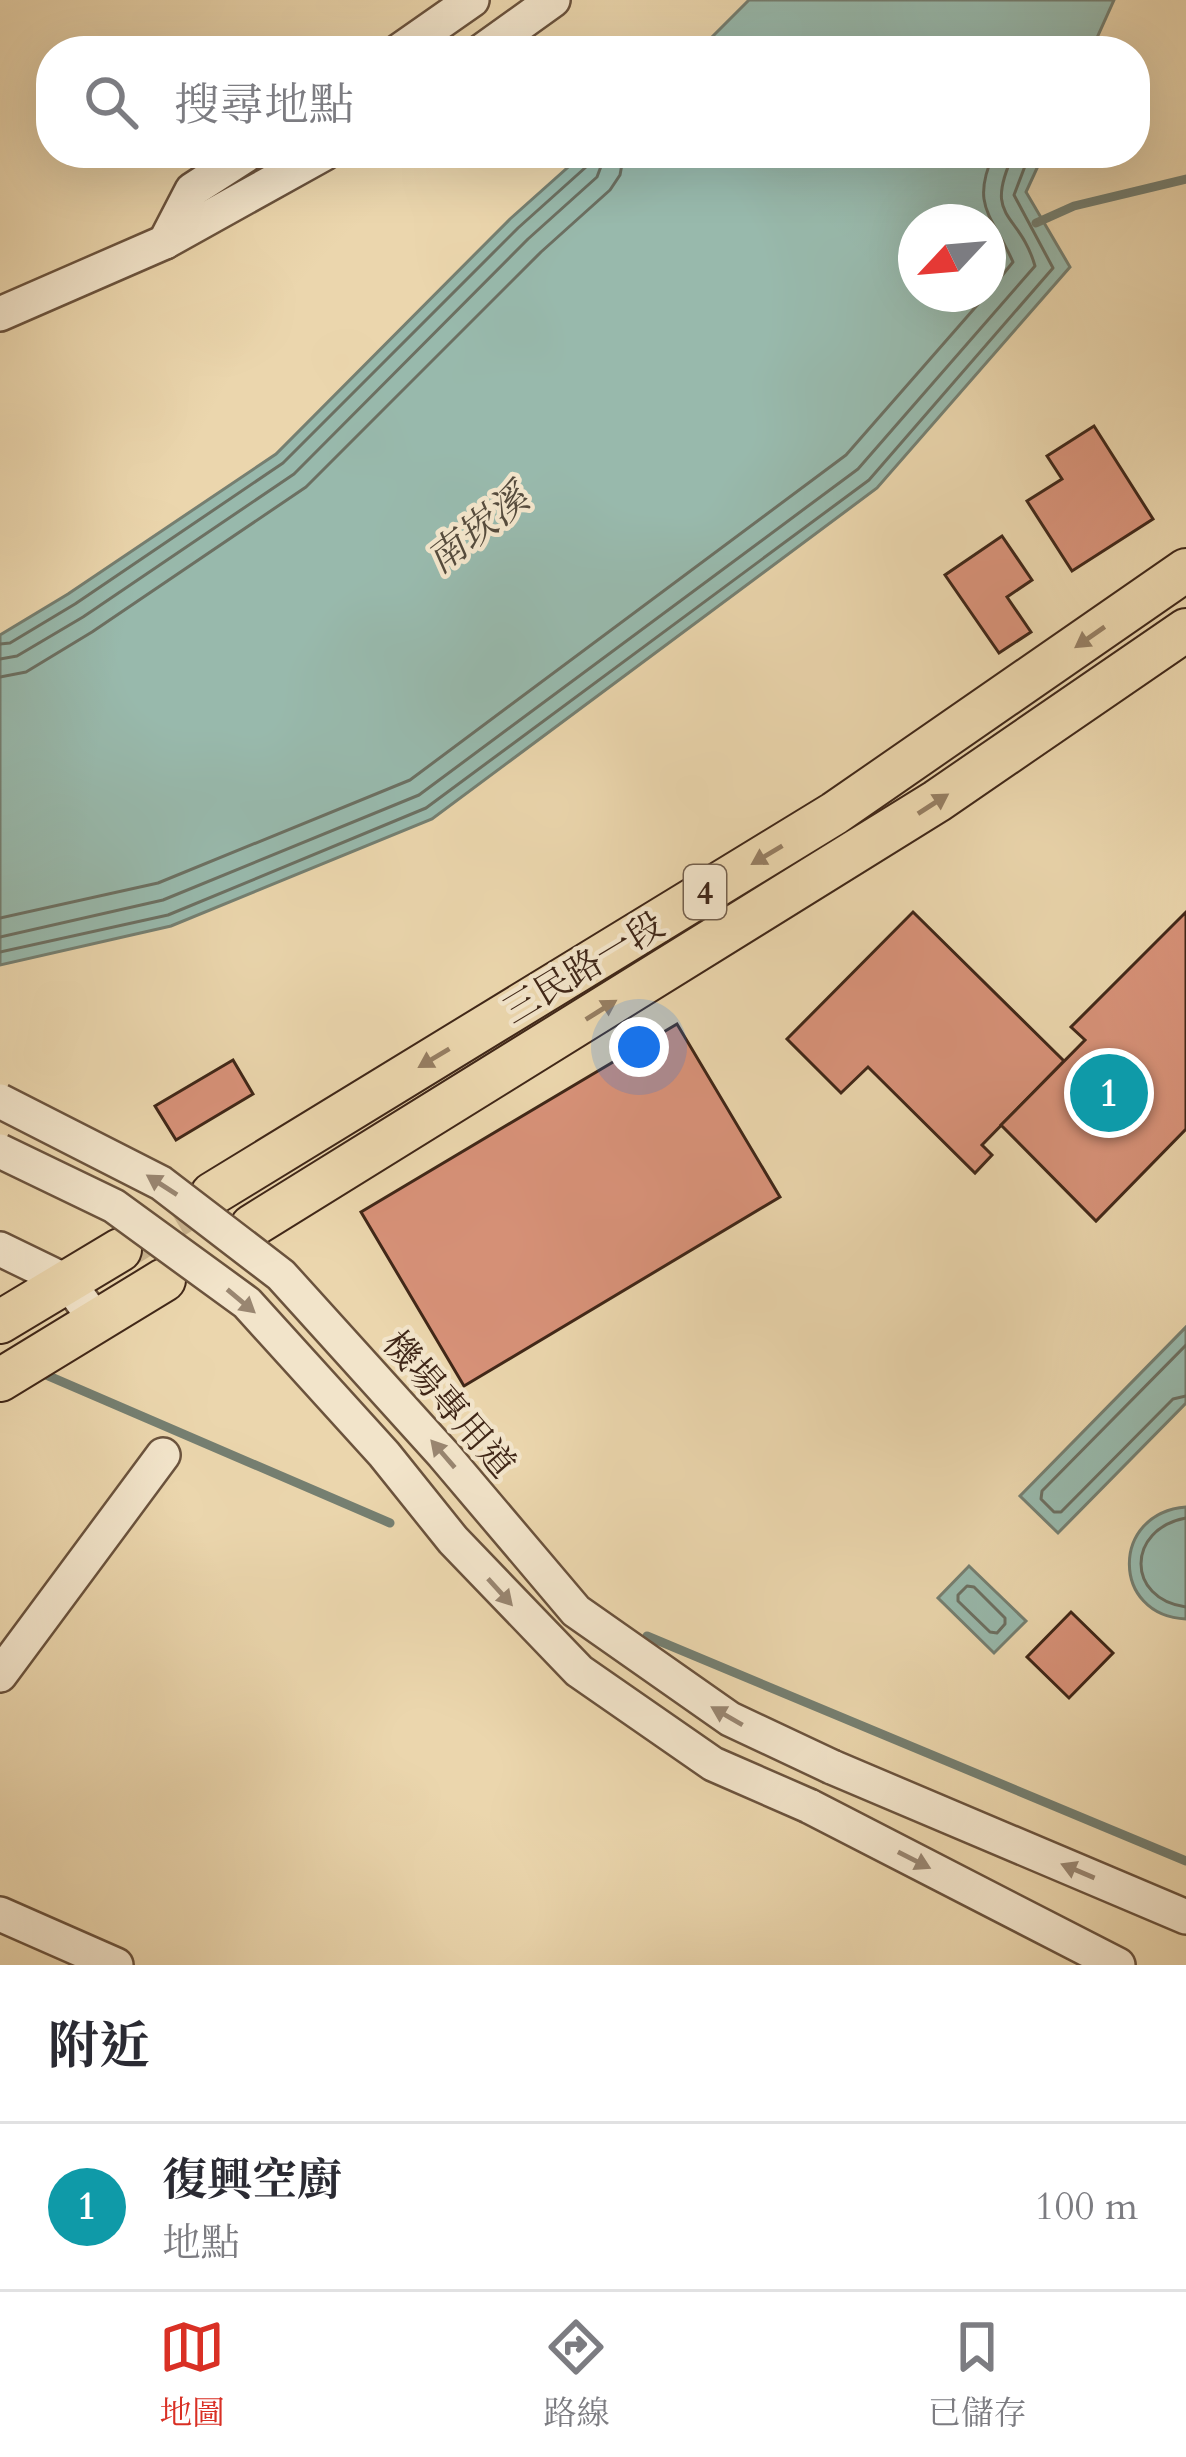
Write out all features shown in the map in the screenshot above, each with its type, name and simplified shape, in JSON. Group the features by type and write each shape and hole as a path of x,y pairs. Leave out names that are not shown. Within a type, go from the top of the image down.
{"main road":[{"name":"三民路一段","path":"212,1194 835,813 1186,570"},
{"name":"三民路一段","path":"252,1226 937,802 1186,630"},
{"path":"0,1322 120,1250"},
{"path":"0,1380 164,1280"}],"street":[{"path":"420,36 472,0"},
{"path":"503,36 553,0"},
{"path":"165,242 192,190 226,168"},
{"path":"0,314 165,242 299,168"},
{"name":"機場專用道","path":"0,1100 161,1183 281,1275 429,1438 576,1611 730,1719 1186,1917"},
{"path":"0,1151 114,1206 247,1303 385,1454 453,1540 579,1671 713,1764 809,1807 1118,1965"},
{"path":"0,1249 68,1282 97,1322"},
{"path":"0,1332 41,1357"},
{"path":"0,1675 163,1455"},
{"path":"0,1914 116,1965"}],"water":[{"path":"749,0 1114,0 1098,36 713,36"},
{"name":"南崁溪","path":"567,168 1037,168 1026,192 1070,267 877,488 432,819 171,926 0,965 0,635 276,454 510,219"},
{"path":"1186,1327 1186,1403 1058,1533 1020,1496"},
{"path":"1186,1507 1186,1619 1161,1614 1144,1601 1133,1584 1129,1564 1143,1527 1161,1513"},
{"path":"969,1566 1026,1621 994,1653 938,1598"}],"building":[{"path":"1094,426 1153,519 1072,571 1027,501 1062,479 1047,456"},
{"path":"1002,536 1032,580 1007,597 1031,632 999,653 945,575"},
{"path":"913,912 1064,1061 982,1145 992,1155 975,1173 868,1067 841,1093 787,1039"},
{"path":"1186,912 1186,1129 1096,1221 1001,1125 1085,1040 1071,1027"},
{"path":"677,1024 780,1197 464,1386 361,1212"},
{"path":"233,1060 253,1094 176,1140 155,1106"},
{"path":"1071,1612 1113,1653 1069,1698 1027,1657"}],"waterway":[{"path":"1036,223 1074,206 1186,179"},
{"path":"37,1371 390,1523"},
{"path":"647,1636 1186,1861"}],"tunnel":[{"path":"120,1250 212,1194"}],"place":[{"name":"復興空廚","path":"1109,1093"}]}
